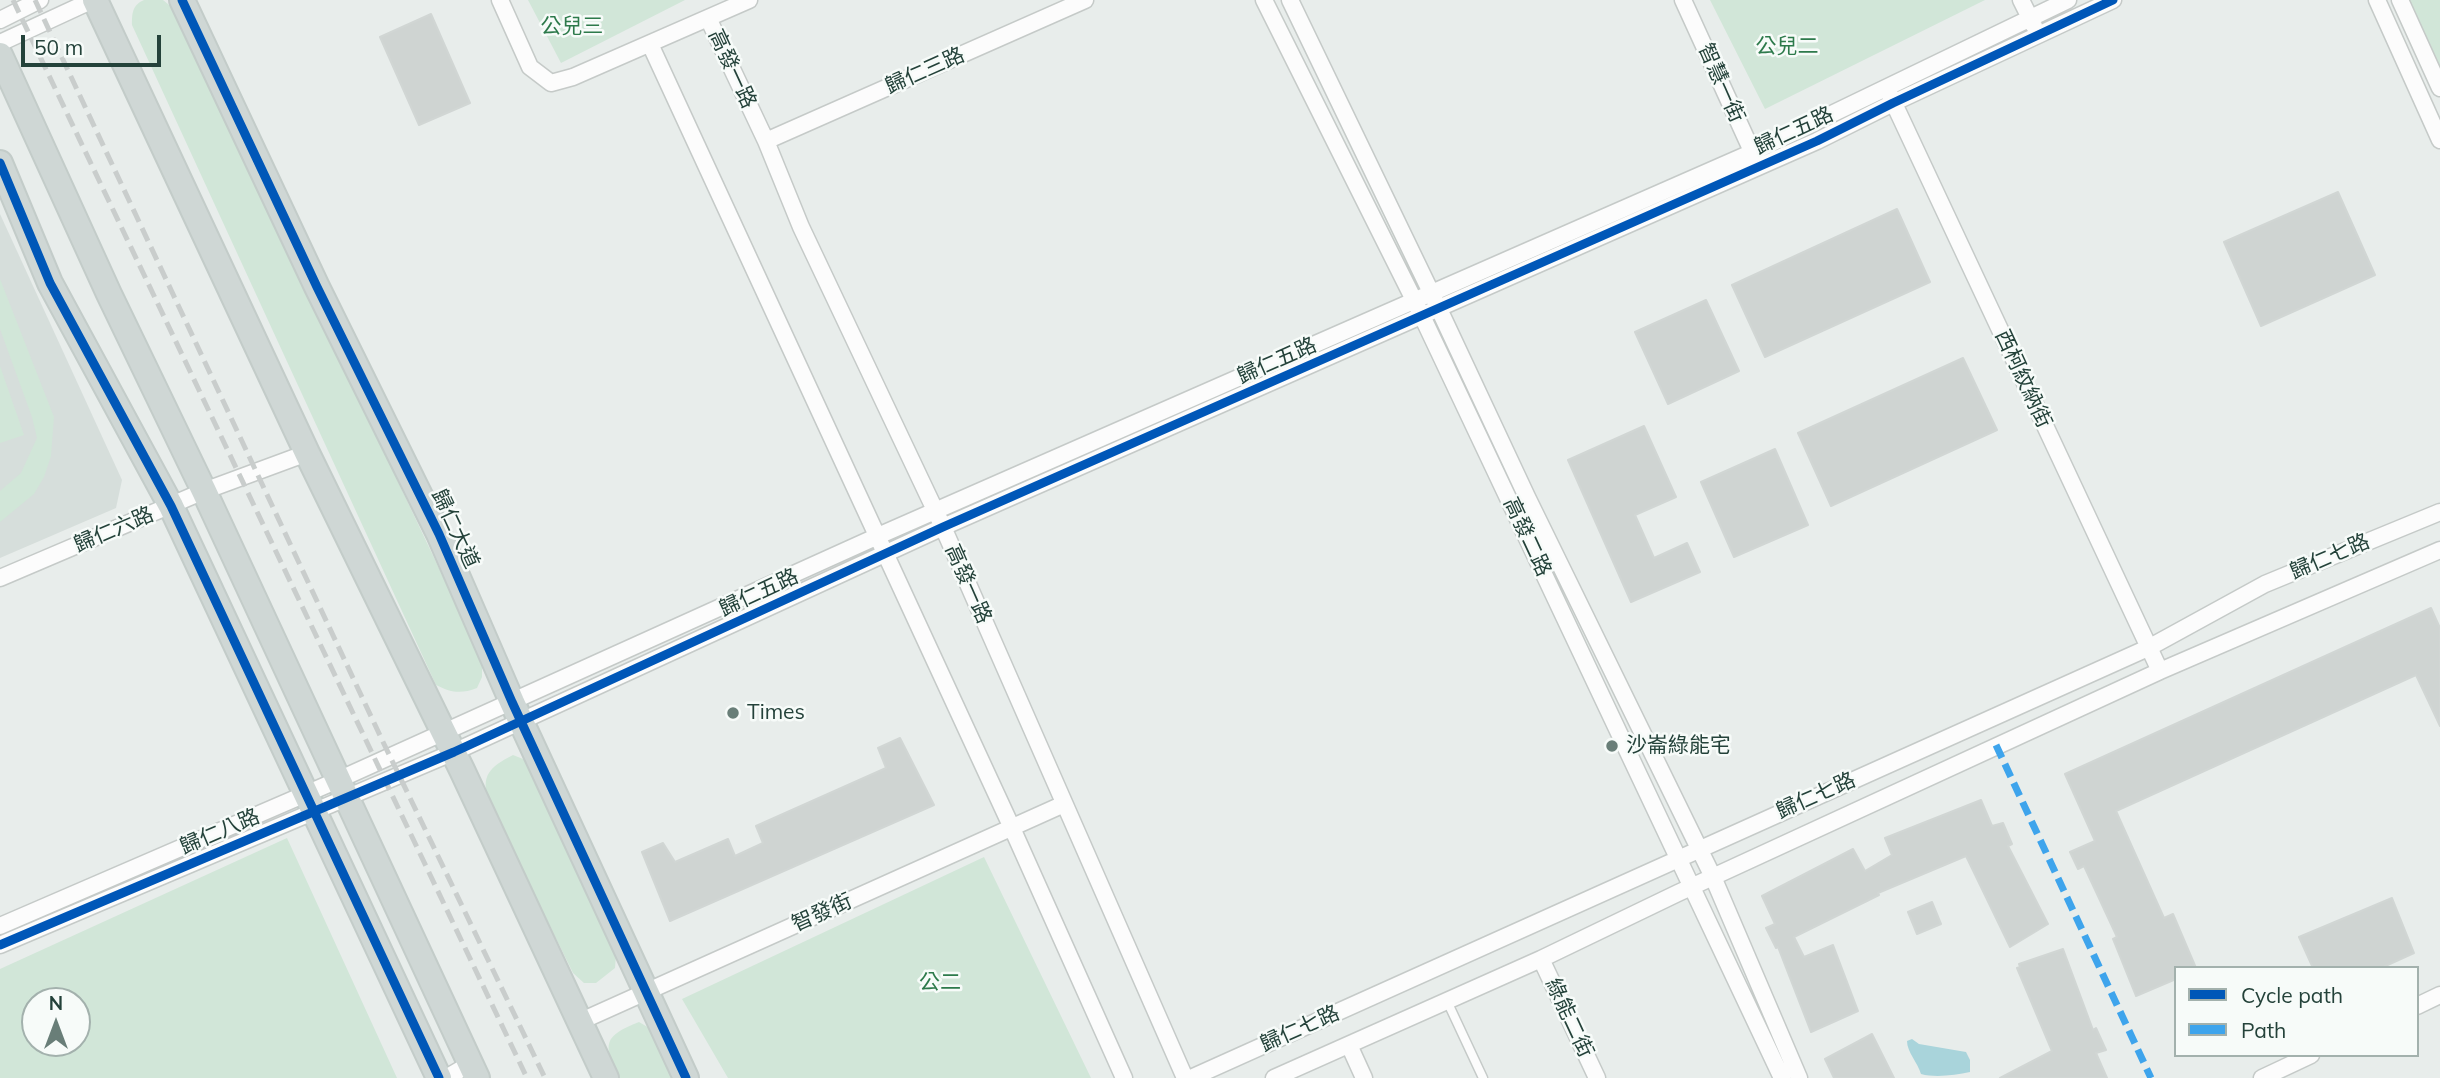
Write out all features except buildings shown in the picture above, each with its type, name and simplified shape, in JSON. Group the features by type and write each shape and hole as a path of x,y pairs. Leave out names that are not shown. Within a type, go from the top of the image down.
{"main road":[{"path":"94,0 307,453 449,742 606,1078"},
{"name":"歸仁大道","path":"182,0 317,287 439,534 517,712 686,1078"},
{"path":"0,55 109,295 204,491 474,1071"},
{"path":"0,163 50,283 171,506 439,1078"}],"street":[{"path":"0,20 40,0"},
{"path":"0,43 94,0"},
{"name":"高發一路","path":"500,0 530,67 551,83 573,77 749,0"},
{"name":"歸仁三路","path":"766,142 1085,0"},
{"name":"高發二路","path":"1264,0 1418,309 1782,1078"},
{"name":"高發二路","path":"1290,0 1527,497 1713,877 1799,1078"},
{"name":"智慧一街","path":"1684,0 1756,159"},
{"path":"2021,0 2038,34"},
{"name":"歸仁五路","path":"449,742 886,554 1435,301 1756,159 1885,87 2068,0"},
{"name":"歸仁五路","path":"1756,159 1817,142 1893,103 2113,0"},
{"path":"2377,0 2440,140"},
{"path":"2400,0 2440,88"},
{"name":"高發一路","path":"708,18 766,142 801,227 943,527 1185,1078"},
{"path":"650,44 1012,828 1124,1078"},
{"name":"西柯紋納街","path":"1885,87 2160,671"},
{"name":"歸仁五路","path":"517,712 878,536 1418,309"},
{"name":"歸仁六路","path":"0,578 204,491 307,453"},
{"name":"歸仁七路","path":"1191,1078 2150,647 2265,584 2440,512"},
{"name":"歸仁七路","path":"1274,1078 1541,959 2160,671 2440,550"},
{"name":"歸仁八路","path":"0,945 449,742"},
{"name":"歸仁八路","path":"0,926 310,803"},
{"name":"智發街","path":"579,1022 1064,804"},
{"name":"綠能二街","path":"1541,959 1597,1078"},
{"path":"2419,1005 2440,995"},
{"path":"1349,1045 1364,1078"},
{"path":"2262,1078 2307,1057"},
{"path":"446,1078 474,1071"}],"lane":[{"path":"1447,1001 1483,1078"}],"shaded area":[{"path":"0,214 122,480 116,508 0,558"}],"green space":[{"path":"144,0 163,0 174,9 482,659 482,677 477,688 457,692 436,685 132,25 135,7"},
{"name":"公兒三","path":"528,0 685,0 561,63"},
{"name":"公兒二","path":"1710,0 1985,0 1765,109"},
{"path":"2402,0 2440,0 2440,84"},
{"path":"0,279 54,417 51,456 44,477 34,494 0,522 0,491 21,473 37,438 0,329"},
{"path":"0,366 24,435 0,443"},
{"path":"513,755 532,767 616,955 615,968 596,983 584,983 573,973 489,802 486,785 489,773"},
{"path":"287,838 397,1078 0,1078 0,969"},
{"name":"公二","path":"984,857 1091,1078 728,1078 682,999"},
{"path":"639,1022 656,1032 676,1078 619,1078 610,1056 610,1042 619,1032"}],"water":[{"path":"1912,1039 1919,1044 1966,1052 1970,1060 1970,1072 1939,1076 1921,1074 1907,1045 1907,1041"}],"railway":[{"path":"13,0 527,1078"},
{"path":"35,0 384,744 545,1078"}],"marked path":[{"path":"1996,745 2151,1078"}],"cycle path":[{"path":"182,0 317,287 439,534 512,702 686,1078"},
{"path":"0,945 454,752 943,527 1817,141 2113,0"},
{"path":"0,163 50,283 171,506 439,1078"}],"place":[{"name":"Times","path":"733,713"},
{"name":"沙崙綠能宅","path":"1612,746"}]}
